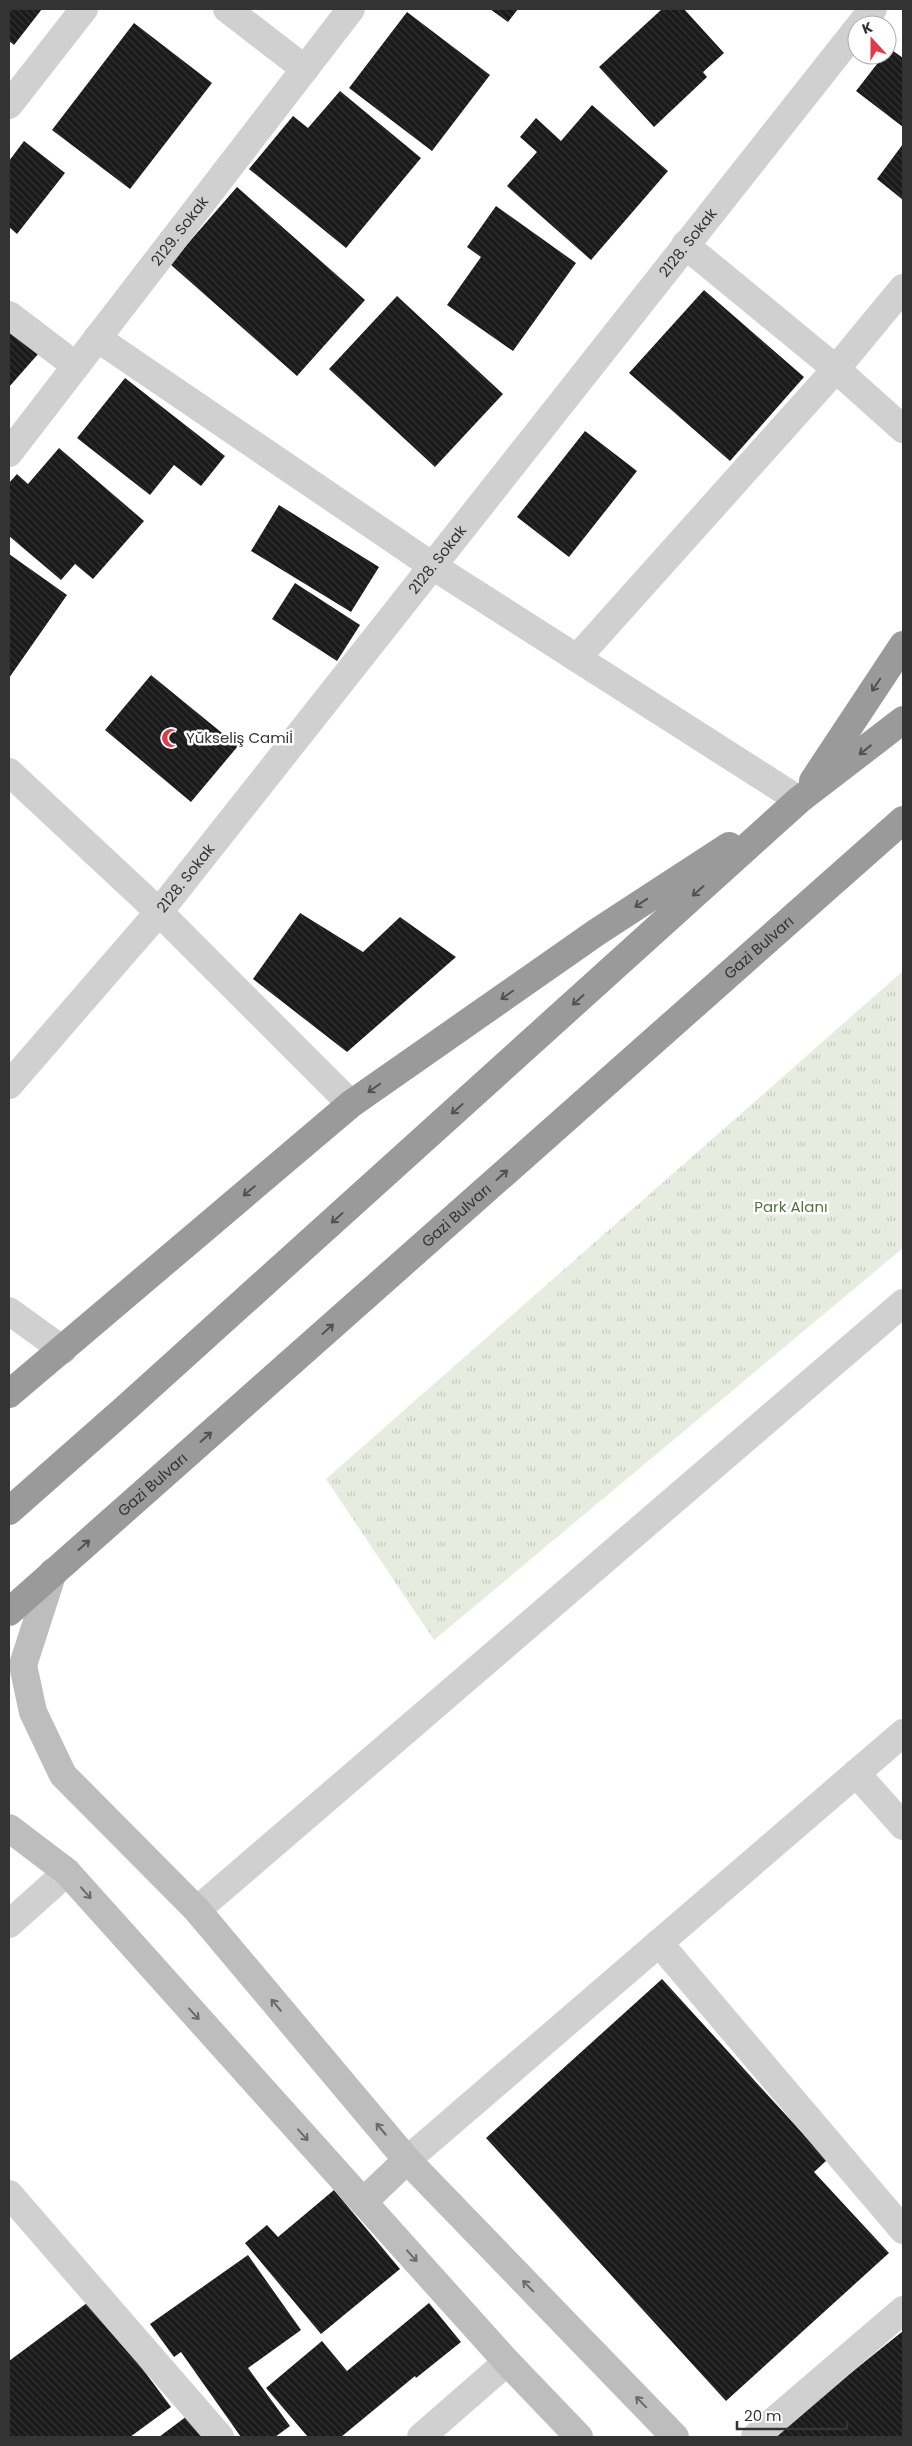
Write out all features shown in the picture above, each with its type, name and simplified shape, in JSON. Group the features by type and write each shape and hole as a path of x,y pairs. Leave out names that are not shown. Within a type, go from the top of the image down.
{"highway":[{"path":"9,1394 351,1104 596,932 800,800 903,645"},
{"path":"9,1511 127,1407 800,800 903,720"},
{"name":"Gazi Bulvarı","path":"9,1612 903,820"}],"street":[{"path":"9,104 84,9"},
{"path":"227,9 305,70"},
{"name":"2129. Sokak","path":"9,453 351,9"},
{"name":"2128. Sokak","path":"9,1085 158,912 430,565 847,42"},
{"path":"685,245 836,369 903,429"},
{"path":"577,658 836,369 903,288"},
{"path":"9,315 76,366"},
{"path":"97,338 430,565 800,800"},
{"path":"9,772 158,912 351,1104"},
{"path":"197,1910 903,1303"},
{"path":"9,1311 63,1350"},
{"path":"53,1572 23,1665 33,1712 63,1775 197,1910 407,2160 675,2437"},
{"path":"363,2202 407,2160 903,1733"},
{"path":"856,1774 903,1826"},
{"path":"9,1828 67,1872 507,2362 578,2437"},
{"path":"9,1924 67,1872"},
{"path":"659,1943 903,2230"},
{"path":"9,2194 220,2437"},
{"path":"755,2437 903,2310"},
{"path":"434,2433 507,2362"}],"green space":[{"name":"Park Alanı","path":"903,971 903,1248 434,1640 326,1479"}],"building":[{"path":"9,9 42,9 14,45 9,41"},
{"path":"490,9 518,9 508,22"},
{"path":"662,9 684,9 724,53 703,72 707,77 654,127 599,67"},
{"path":"407,12 490,75 432,151 349,88"},
{"path":"134,23 212,83 130,189 52,130"},
{"path":"897,54 903,58 903,127 856,91 876,65 897,65"},
{"path":"340,91 421,158 346,248 249,169 293,116 308,128"},
{"path":"592,105 668,171 591,260 507,186 537,152 520,137 536,118 561,141"},
{"path":"24,141 65,173 17,234 9,227 9,161"},
{"path":"903,144 903,200 877,179"},
{"path":"237,187 365,300 297,376 170,264"},
{"path":"496,206 576,263 513,351 447,305 481,257 467,247"},
{"path":"704,290 804,377 730,461 629,373"},
{"path":"397,296 503,394 435,467 329,369"},
{"path":"9,326 39,353 9,387"},
{"path":"125,378 225,456 201,486 174,465 150,495 77,438"},
{"path":"585,431 637,471 569,557 517,517"},
{"path":"59,448 144,521 93,579 75,564 61,580 9,536 9,483 17,474 28,484"},
{"path":"279,505 379,567 351,612 251,551"},
{"path":"9,554 67,595 9,678"},
{"path":"295,583 360,625 337,661 272,619"},
{"name":"Yükseliş Camiİ","path":"151,675 238,746 191,802 105,730"},
{"path":"300,913 363,952 400,917 456,957 347,1052 253,979"},
{"path":"662,1979 827,2160 814,2172 889,2253 726,2401 486,2138"},
{"path":"334,2190 400,2269 321,2334 245,2243 267,2225 278,2237"},
{"path":"248,2255 301,2330 248,2368 290,2426 275,2437 241,2437 181,2352 174,2357 150,2324"},
{"path":"91,2300 171,2407 130,2437 9,2437 9,2361"},
{"path":"429,2303 461,2342 416,2378 415,2376 341,2437 308,2437 266,2388 322,2341 347,2371"},
{"path":"903,2331 903,2437 771,2437"},
{"path":"187,2416 204,2437 159,2437"}],"place":[{"name":"Yükseliş Camiİ","path":"171,738"}]}
